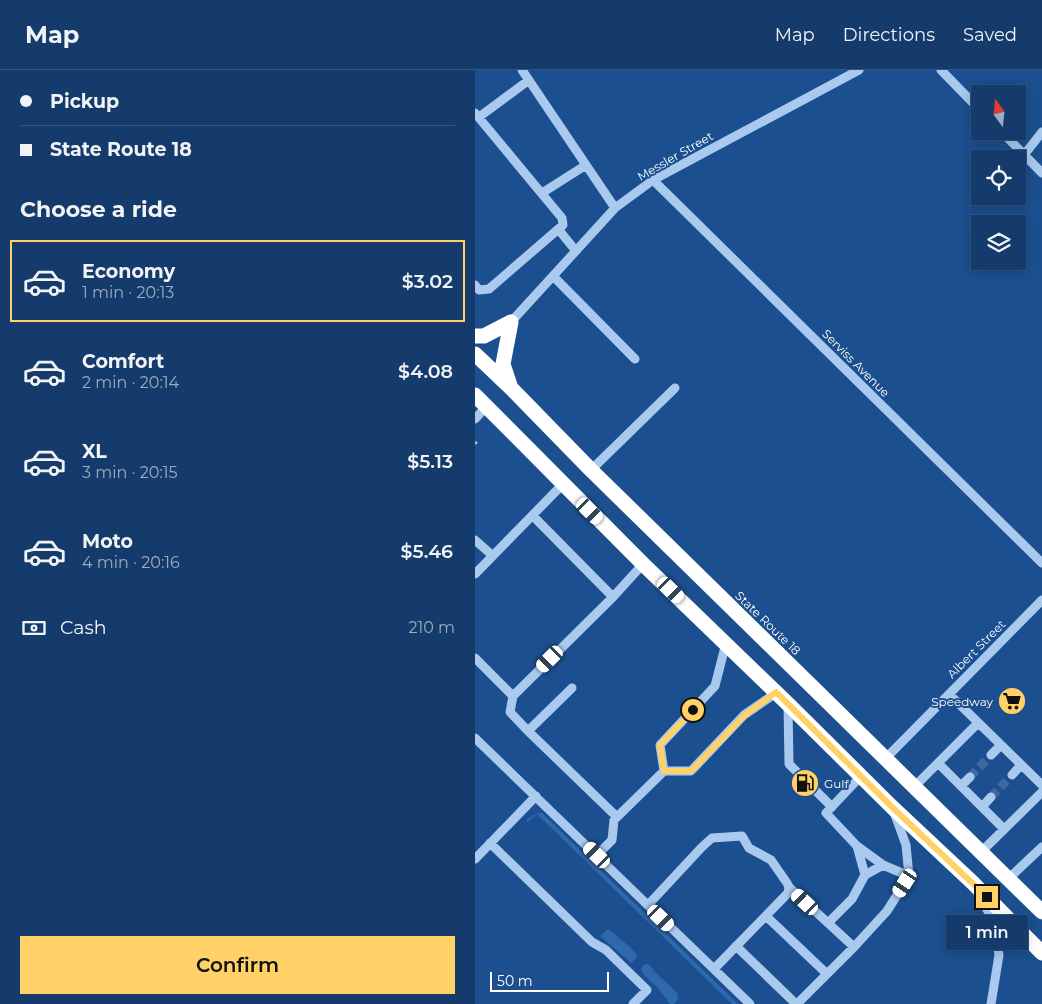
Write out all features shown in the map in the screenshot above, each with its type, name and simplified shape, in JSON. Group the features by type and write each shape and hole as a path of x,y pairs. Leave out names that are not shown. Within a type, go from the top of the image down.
{"highway":[{"path":"475,336 484,336 511,322"},
{"path":"511,322 503,364 512,389"},
{"name":"State Route 18","path":"475,354 1042,912"},
{"path":"475,395 643,564 892,807 973,883 1042,953"}],"street":[{"path":"522,70 615,208"},
{"name":"Messler Street","path":"511,322 615,208 653,180 859,70"},
{"path":"941,70 971,101"},
{"path":"475,285 479,290 489,289 563,225 563,218 477,115 529,80"},
{"path":"1026,154 1042,132"},
{"path":"1010,140 1020,150"},
{"path":"1026,156 1042,173"},
{"path":"542,193 586,165"},
{"name":"Serviss Avenue","path":"653,180 1042,563"},
{"path":"558,229 576,251"},
{"path":"553,276 635,359"},
{"path":"591,470 675,388"},
{"path":"475,419 486,407"},
{"path":"475,574 563,484"},
{"path":"533,516 613,597"},
{"path":"475,540 493,556"},
{"path":"617,817 510,712 513,696 613,597 643,564"},
{"name":"Albert Street","path":"885,758 1042,600"},
{"path":"664,771 660,745 715,686 726,643"},
{"path":"475,658 513,696"},
{"path":"529,732 572,688"},
{"path":"597,855 612,840 614,820 664,771 691,771 745,715 776,692"},
{"path":"949,694 1042,785"},
{"path":"788,704 789,764 832,807"},
{"path":"914,787 978,723"},
{"path":"475,738 750,1004"},
{"path":"991,755 1001,745"},
{"path":"938,762 1004,829"},
{"path":"1012,775 1021,765"},
{"path":"861,776 826,813 857,846 883,865 909,876"},
{"path":"961,786 970,777"},
{"path":"981,852 1042,792"},
{"path":"475,859 535,796"},
{"path":"982,807 991,797"},
{"path":"736,946 796,1004 854,947 887,910 909,876 906,844 892,807"},
{"path":"648,905 702,846 712,838 742,836 749,848 771,860 789,887 854,947"},
{"path":"490,843 592,942 606,950 647,990 633,1004"},
{"path":"857,846 865,875"},
{"path":"1008,879 1042,847"},
{"path":"828,923 852,899 865,875 883,865"},
{"path":"973,883 993,921 999,955 991,1004"},
{"path":"714,969 788,893 789,887"},
{"path":"766,916 827,973"}],"shaded area":[{"path":"538,813 542,813 738,1004 732,1004 537,814 527,822 527,819"},
{"path":"608,929 638,956 631,963 600,936"},
{"path":"645,964 649,964 677,993 678,999 674,1004 670,1004 658,988 644,975 641,969"}],"tunnel":[{"path":"970,777 991,755"},
{"path":"991,797 1012,775"}],"place":[{"name":"Speedway","path":"1012,701"},
{"name":"Gulf","path":"805,783"}],"route":[{"path":"693,710 660,745 664,771 691,771 745,715 776,692 892,807 987,897"}]}
